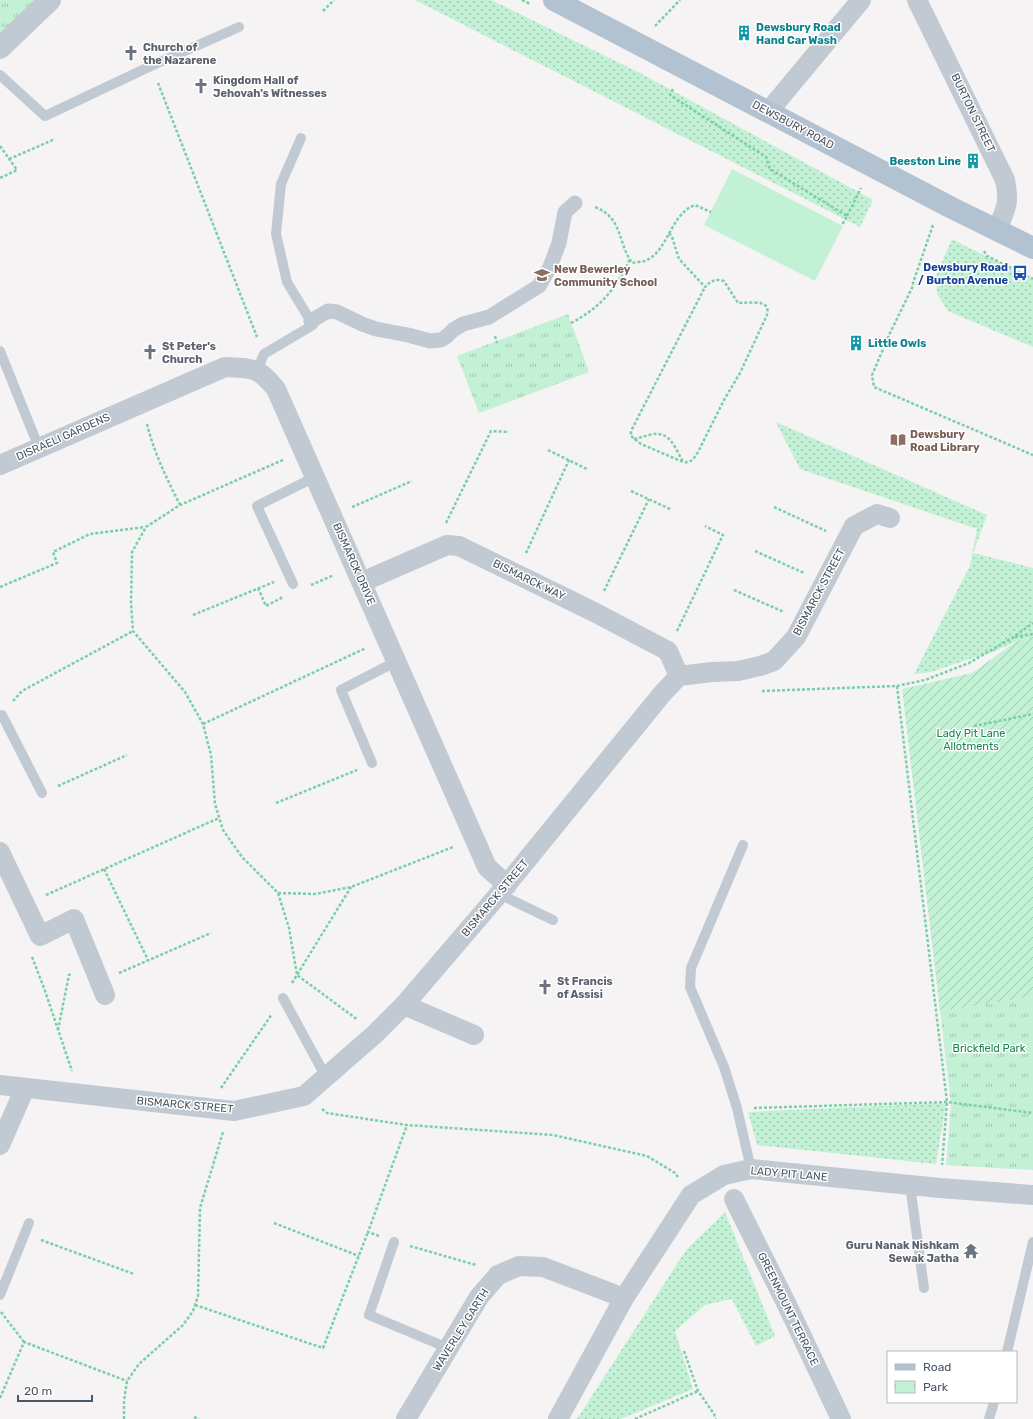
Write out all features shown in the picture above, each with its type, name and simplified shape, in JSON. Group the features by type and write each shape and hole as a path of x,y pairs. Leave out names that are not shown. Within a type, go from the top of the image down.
{"main road":[{"name":"DEWSBURY ROAD","path":"554,0 952,208 1033,248"}],"street":[{"path":"0,48 50,0"},
{"path":"768,112 861,0"},
{"name":"BURTON STREET","path":"917,0 1005,180 1008,192 1007,206 997,230"},
{"path":"311,321 328,311 337,312 376,329 408,334 430,341 440,340 463,324 489,317 539,286 550,267 559,243 565,212 575,203"},
{"path":"134,407 225,367 248,368 261,362"},
{"name":"BISMARCK DRIVE","path":"261,362 265,376 276,389 304,451 487,866 503,889"},
{"name":"DISRAELI GARDENS","path":"0,465 134,407"},
{"name":"BISMARCK STREET","path":"0,1085 234,1111 304,1096 375,1034 404,1005 503,889 662,694 679,676 738,671 760,666 774,660 796,637 854,526 877,514 890,518"},
{"path":"362,582 447,545"},
{"name":"BISMARCK WAY","path":"447,545 459,546 594,612 668,651"},
{"path":"668,651 679,676"},
{"path":"0,852 40,936 74,919 102,988"},
{"path":"404,1005 474,1035"},
{"path":"0,1144 25,1088"},
{"name":"LADY PIT LANE","path":"558,1419 624,1298 691,1195 724,1175 751,1169 940,1188 1033,1195"},
{"name":"GREENMOUNT TERRACE","path":"734,1199 787,1305 841,1419"},
{"name":"WAVERLEY GARTH","path":"406,1419 479,1297 498,1275 519,1266 543,1267 624,1298"}],"lane":[{"path":"0,75 45,116 151,66 239,27"},
{"path":"261,362 313,325 287,282 276,234 281,184 301,138"},
{"path":"0,351 39,448"},
{"path":"291,580 257,506 315,476"},
{"path":"372,763 341,690 397,661"},
{"path":"1,716 42,793"},
{"path":"743,845 691,968 690,987 724,1067 737,1108 751,1169"},
{"path":"503,889 554,920"},
{"path":"283,998 326,1077"},
{"path":"910,1185 924,1288"},
{"path":"0,1295 29,1223"},
{"path":"394,1242 368,1315 448,1348"},
{"path":"1007,1351 1033,1245"},
{"path":"989,1419 994,1403"}],"path":[{"path":"323,11 334,0"},
{"path":"639,45 680,0"},
{"path":"151,66 261,362"},
{"path":"686,69 670,95 766,156 770,168 847,216"},
{"path":"10,159 55,139"},
{"path":"0,146 17,170 0,178"},
{"path":"842,225 861,187"},
{"path":"575,203 586,203 605,211 615,222 626,254 632,263 645,261 659,250 684,211 695,205 711,212"},
{"path":"933,225 912,283 913,286 890,333 872,375 874,388 1033,455"},
{"path":"669,233 672,237 679,259 705,287"},
{"path":"987,256 1033,279"},
{"path":"571,323 586,315 610,293 621,277 630,259"},
{"path":"717,279 724,281 738,303 757,302 768,308 767,315 740,373 693,460 683,462 641,444 634,439 631,436 631,431 705,287 711,280 717,279"},
{"path":"134,407 180,505"},
{"path":"447,545 444,528 491,431 509,432"},
{"path":"634,439 659,433 672,440 683,462"},
{"path":"548,450 587,469"},
{"path":"0,587 57,563 53,552 90,534 146,527 180,505 304,451"},
{"path":"516,574 569,460"},
{"path":"333,516 412,481"},
{"path":"631,491 670,509"},
{"path":"594,612 649,499"},
{"path":"774,507 847,540"},
{"path":"668,651 722,535 705,526"},
{"path":"146,527 132,552 131,603 133,631 185,692 203,724 211,756 215,804 223,830 242,858 278,893 289,928 297,975 375,1034"},
{"path":"755,551 825,582"},
{"path":"193,614 291,580"},
{"path":"734,590 804,622"},
{"path":"756,691 897,686 925,680 969,663 1012,638 1033,623"},
{"path":"1,716 22,691 133,631"},
{"path":"1012,638 1033,634"},
{"path":"203,724 387,638"},
{"path":"897,686 947,1102 940,1188"},
{"path":"974,726 1033,714"},
{"path":"42,793 127,755"},
{"path":"276,803 372,763"},
{"path":"25,904 219,818"},
{"path":"278,893 315,894 351,887 475,839"},
{"path":"104,869 148,960"},
{"path":"102,988 148,960 211,933"},
{"path":"40,936 30,952 80,1094"},
{"path":"58,1031 70,975 90,958"},
{"path":"304,1096 327,1113 407,1125 553,1135 647,1156 675,1173 691,1195"},
{"path":"737,1108 947,1102 1033,1114"},
{"path":"124,1419 124,1401 128,1382 139,1364 183,1325 193,1311 198,1296 200,1208 229,1110"},
{"path":"195,1305 323,1348 359,1256 407,1125"},
{"path":"274,1223 359,1256"},
{"path":"368,1232 394,1242 488,1268 498,1275"},
{"path":"25,1234 134,1274"},
{"path":"0,1310 24,1342 128,1382"},
{"path":"0,1398 24,1342"},
{"path":"684,1351 698,1391 716,1419"},
{"path":"635,1419 698,1391"},
{"path":"194,1417 199,1419"}],"green space":[{"path":"0,0 50,0 0,48"},
{"path":"415,0 491,0 640,73 873,200 860,227"},
{"path":"732,169 843,226 815,281 704,225"},
{"path":"952,239 1033,280 1033,347 948,311 937,294 936,276"},
{"path":"568,314 589,372 479,413 457,356"},
{"path":"776,422 987,515 973,553 1033,568 1033,637 1017,641 993,652 931,672 914,674 970,566 977,529 800,469"},
{"name":"Lady Pit Lane Allotments","path":"1033,637 1033,997 940,1011 902,689 972,673 1017,641"},
{"name":"Brickfield Park","path":"1033,997 1033,1170 946,1165 951,1104 940,1011"},
{"path":"946,1103 936,1164 757,1145 748,1112"},
{"path":"725,1212 775,1336 756,1346 732,1299 705,1305 675,1331 693,1389 621,1419 577,1419 686,1250"}],"place":[{"name":"Dewsbury Road Hand Car Wash","path":"744,33"},
{"name":"Church of the Nazarene","path":"131,53"},
{"name":"Kingdom Hall of Jehovah's Witnesses","path":"201,86"},
{"name":"Beeston Line","path":"973,161"},
{"name":"Dewsbury Road / Burton Avenue","path":"1020,273"},
{"name":"New Bewerley Community School","path":"542,275"},
{"name":"Little Owls","path":"856,343"},
{"name":"St Peter's Church","path":"150,352"},
{"name":"Dewsbury Road Library","path":"898,440"},
{"name":"St Francis of Assisi","path":"545,987"},
{"name":"Guru Nanak Nishkam Sewak Jatha","path":"971,1251"}]}
